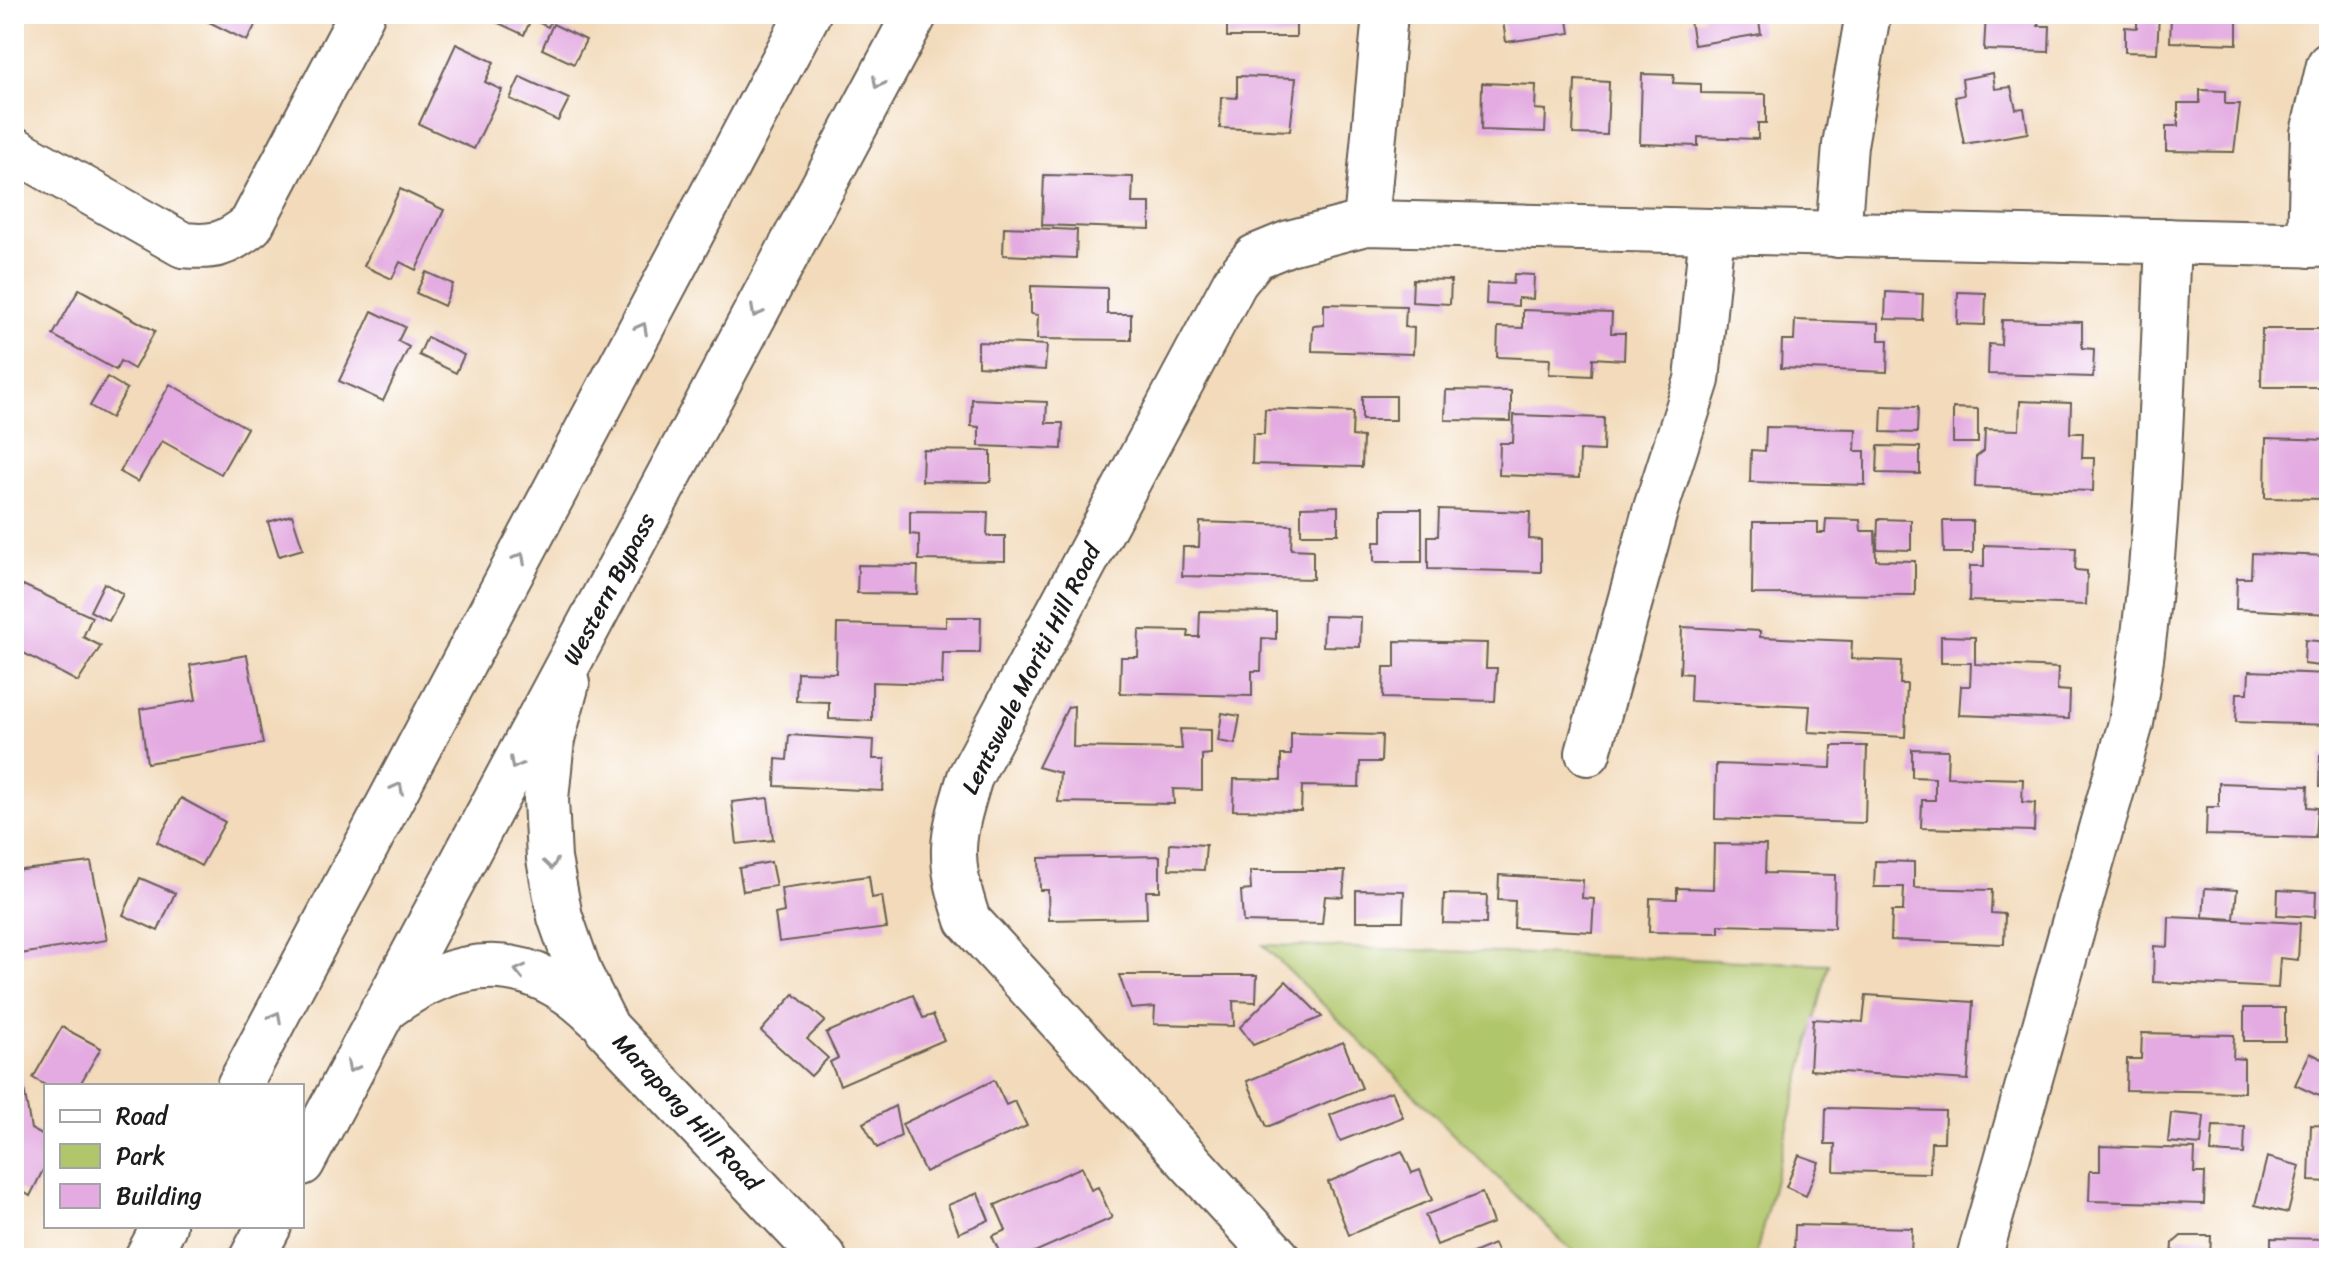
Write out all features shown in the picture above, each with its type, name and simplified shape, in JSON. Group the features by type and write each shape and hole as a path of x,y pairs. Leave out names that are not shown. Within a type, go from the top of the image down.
{"main road":[{"path":"14,149 183,245 210,248 235,238 251,225 362,14"},
{"path":"240,1084 808,14"},
{"name":"Western Bypass","path":"304,1159 915,14"},
{"path":"1366,223 1385,14"},
{"path":"1838,235 1845,145 1868,14"},
{"path":"2320,245 2313,133 2329,65"},
{"name":"Lentswele Moriti Hill Road","path":"1278,1258 968,920 956,882 952,835 970,777 1235,282 1255,257 1289,243 1366,223 2320,245"},
{"path":"1588,753 1655,511 1697,380 1712,232"},
{"path":"1979,1258 2131,723 2146,638 2157,504 2168,241"},
{"name":"Marapong Hill Road","path":"590,625 567,681 556,725 546,799 549,859 560,917 580,974 607,1028 824,1258"},
{"path":"382,1011 415,985 456,970 498,966 540,976 577,997 607,1028"},
{"path":"147,1258 163,1228"},
{"path":"252,1258 268,1228"}],"green space":[{"path":"1263,945 1829,964 1755,1258 1579,1258"}],"building":[{"path":"203,14 261,14 247,41 201,18"},
{"path":"492,14 554,14 548,27 531,19 524,35 490,19"},
{"path":"1227,14 1296,14 1296,37 1227,37"},
{"path":"1502,14 1567,14 1570,33 1506,42"},
{"path":"1703,14 1758,14 1761,34 1694,45 1690,21 1704,19"},
{"path":"1986,14 2039,14 2038,26 2050,26 2049,52 1984,50"},
{"path":"2137,14 2159,14 2157,53 2125,52 2125,27 2137,28"},
{"path":"2244,14 2244,18 2237,18 2237,44 2170,42 2171,16"},
{"path":"553,24 586,40 574,64 542,49"},
{"path":"456,44 494,62 485,82 502,90 474,149 419,124"},
{"path":"1993,73 1995,89 2011,87 2016,109 2024,108 2028,133 1964,144 1955,97 1964,95 1962,79"},
{"path":"1642,74 1674,75 1673,83 1701,84 1701,93 1766,94 1766,123 1758,123 1758,139 1698,137 1698,146 1640,144"},
{"path":"1237,76 1296,78 1290,131 1220,128 1221,97 1237,98"},
{"path":"520,77 569,99 558,121 510,99"},
{"path":"1575,80 1609,82 1607,135 1573,134"},
{"path":"1482,83 1536,85 1535,109 1546,110 1545,132 1481,130"},
{"path":"2200,90 2225,91 2225,104 2240,104 2234,152 2166,151 2166,126 2178,126 2178,103 2200,103"},
{"path":"1044,175 1133,177 1132,203 1150,203 1150,229 1042,225"},
{"path":"400,189 444,210 416,270 400,262 392,279 364,266"},
{"path":"1004,227 1077,230 1076,258 1003,255"},
{"path":"426,272 453,284 444,306 416,293"},
{"path":"1514,274 1534,275 1533,299 1518,298 1518,306 1486,304 1487,283 1513,284"},
{"path":"1413,279 1451,280 1450,304 1412,302"},
{"path":"1031,286 1107,288 1107,314 1131,314 1131,340 1037,339 1038,315 1031,314"},
{"path":"79,289 155,331 134,369 120,361 116,370 53,335"},
{"path":"1886,292 1923,294 1922,320 1885,319"},
{"path":"1958,292 1986,293 1985,325 1957,324"},
{"path":"1324,304 1406,306 1405,327 1414,328 1413,354 1312,351 1313,326 1324,325"},
{"path":"1523,310 1612,313 1611,333 1625,333 1624,360 1593,358 1592,376 1549,374 1550,359 1497,357 1498,327 1523,328"},
{"path":"372,311 405,327 398,341 409,347 383,401 339,381"},
{"path":"1795,320 1879,323 1879,340 1888,340 1887,372 1781,368 1782,340 1794,340"},
{"path":"2002,320 2082,322 2082,348 2094,349 2093,377 1988,374 1989,344 2001,345"},
{"path":"2262,329 2329,329 2329,387 2261,387"},
{"path":"427,337 464,355 456,373 419,355"},
{"path":"978,342 1047,345 1045,370 978,366"},
{"path":"107,377 127,389 111,418 90,406"},
{"path":"170,384 247,428 221,474 162,441 138,482 120,472"},
{"path":"1446,390 1511,391 1511,421 1445,420"},
{"path":"1362,396 1396,396 1396,420 1362,420"},
{"path":"972,399 1047,402 1046,423 1063,423 1062,449 979,446 979,427 971,426"},
{"path":"2020,401 2071,403 2070,433 2083,433 2082,458 2094,458 2093,491 1975,487 1976,457 1984,451 1985,429 2019,430"},
{"path":"1882,406 1918,407 1917,433 1881,432"},
{"path":"1953,408 1978,409 1978,443 1953,443"},
{"path":"1265,409 1353,412 1352,436 1363,437 1362,467 1252,464 1253,434 1264,434"},
{"path":"1514,415 1604,418 1603,451 1580,450 1579,478 1499,475 1500,443 1513,443"},
{"path":"1766,427 1856,429 1855,451 1865,451 1865,485 1750,482 1751,450 1765,451"},
{"path":"2266,438 2329,440 2329,499 2265,498"},
{"path":"1878,446 1920,447 1920,474 1877,473"},
{"path":"923,450 991,451 991,482 922,481"},
{"path":"1338,506 1338,534 1301,534 1301,507"},
{"path":"1382,509 1422,509 1422,562 1374,562 1374,542 1382,542"},
{"path":"1439,509 1530,512 1529,539 1541,540 1541,572 1428,569 1428,536 1438,536"},
{"path":"910,511 988,512 987,536 1005,536 1005,561 919,560 919,535 910,534"},
{"path":"292,515 303,549 279,556 268,522"},
{"path":"1826,519 1860,520 1861,531 1875,531 1876,560 1915,561 1915,595 1752,594 1753,522 1818,522 1818,533 1825,533"},
{"path":"1878,519 1911,520 1911,550 1877,549"},
{"path":"1943,521 1973,521 1973,553 1944,553"},
{"path":"1200,522 1292,525 1291,549 1313,550 1313,579 1182,576 1183,547 1199,547"},
{"path":"1984,545 2076,548 2075,570 2087,571 2086,605 1969,601 1970,566 1984,566"},
{"path":"2252,553 2329,556 2329,614 2236,609 2237,578 2251,578"},
{"path":"858,565 918,566 917,594 857,593"},
{"path":"104,583 123,594 109,621 90,611"},
{"path":"23,585 92,617 83,637 101,646 78,682 14,648 14,603"},
{"path":"1200,611 1276,612 1276,639 1262,638 1261,671 1252,671 1252,696 1120,693 1121,657 1138,657 1139,630 1189,631 1188,637 1199,637"},
{"path":"1324,616 1361,617 1360,647 1323,646"},
{"path":"946,617 981,617 980,653 943,653 942,684 872,682 872,721 829,719 829,702 796,701 797,672 836,673 837,624 946,627"},
{"path":"1682,627 1760,631 1760,637 1852,641 1851,659 1901,661 1900,684 1907,684 1905,737 1808,732 1810,706 1690,701 1691,674 1680,673"},
{"path":"1941,636 1975,637 1975,664 2058,668 2057,690 2070,691 2069,719 1959,715 1961,686 1970,686 1971,663 1941,663"},
{"path":"2305,640 2329,642 2329,667 2304,664"},
{"path":"1395,641 1487,643 1486,668 1497,668 1495,701 1383,698 1384,667 1395,667"},
{"path":"247,655 263,744 147,763 140,709 196,700 190,665"},
{"path":"2249,671 2329,674 2329,725 2236,722 2237,693 2248,693"},
{"path":"1074,706 1073,747 1182,749 1180,729 1211,730 1211,754 1202,755 1202,790 1173,789 1174,804 1058,802 1060,773 1038,767 1068,707"},
{"path":"1222,713 1240,716 1235,744 1218,741"},
{"path":"1291,733 1382,735 1381,762 1360,762 1359,787 1302,786 1301,811 1233,810 1234,779 1281,780 1281,755 1291,755"},
{"path":"789,735 874,740 873,759 885,759 883,791 775,786 776,759 787,760"},
{"path":"1832,746 1867,746 1865,823 1715,819 1716,764 1831,768"},
{"path":"1912,749 1948,750 1947,777 2023,779 2022,802 2035,803 2034,831 1921,828 1922,800 1935,800 1935,778 1912,777"},
{"path":"2320,755 2329,756 2329,787 2319,787"},
{"path":"2219,783 2308,786 2307,807 2317,808 2315,838 2206,835 2207,807 2219,807"},
{"path":"181,798 225,822 201,866 157,842"},
{"path":"768,798 773,840 737,844 732,802"},
{"path":"1170,843 1206,845 1204,870 1169,869"},
{"path":"1714,844 1766,845 1765,873 1835,875 1834,928 1719,925 1719,933 1649,932 1650,898 1677,899 1677,888 1713,889"},
{"path":"1160,856 1160,891 1146,891 1147,918 1049,920 1048,890 1040,890 1039,858"},
{"path":"1875,861 1914,862 1914,888 1992,890 1991,913 2005,914 2004,944 1891,940 1892,911 1903,911 1904,887 1874,887"},
{"path":"91,862 107,940 14,955 14,871"},
{"path":"771,862 776,886 743,891 739,868"},
{"path":"1250,871 1345,871 1343,897 1325,896 1322,924 1243,922 1241,891 1251,890"},
{"path":"1499,875 1583,880 1582,898 1594,899 1592,932 1514,928 1515,901 1498,900"},
{"path":"869,876 872,898 882,896 887,928 779,942 775,914 784,912 781,888"},
{"path":"140,878 175,893 158,931 123,915"},
{"path":"2205,888 2237,890 2234,919 2203,917"},
{"path":"1356,890 1404,891 1403,921 1356,921"},
{"path":"2278,890 2316,892 2315,917 2277,915"},
{"path":"1444,894 1487,895 1486,924 1443,923"},
{"path":"2169,917 2300,923 2298,960 2280,958 2278,988 2153,982 2154,946 2168,947"},
{"path":"1119,975 1257,975 1256,1002 1233,1001 1234,1026 1154,1024 1155,1007 1131,1009"},
{"path":"1286,981 1322,1017 1253,1045 1240,1027"},
{"path":"794,994 825,1021 807,1039 828,1058 811,1076 761,1031"},
{"path":"913,995 923,1018 933,1015 944,1040 840,1085 830,1062 838,1058 826,1033"},
{"path":"1866,995 1973,1002 1968,1080 1810,1070 1813,1019 1863,1022"},
{"path":"2244,1008 2285,1008 2285,1041 2244,1041"},
{"path":"62,1027 101,1048 80,1084 44,1084 33,1078"},
{"path":"2142,1033 2234,1035 2233,1058 2244,1059 2244,1092 2126,1090 2127,1059 2141,1059"},
{"path":"1343,1042 1362,1088 1267,1127 1247,1081"},
{"path":"16,1043 31,1129 44,1136 44,1168 30,1196 14,1186"},
{"path":"2310,1053 2329,1062 2329,1086 2323,1098 2295,1085"},
{"path":"994,1080 1006,1105 1015,1101 1027,1126 925,1172 902,1124"},
{"path":"1392,1091 1403,1117 1340,1141 1330,1115"},
{"path":"895,1106 901,1136 877,1148 863,1123"},
{"path":"1826,1108 1945,1111 1944,1142 1931,1142 1930,1173 1834,1171 1835,1144 1825,1144"},
{"path":"2171,1113 2204,1116 2201,1145 2168,1142"},
{"path":"2311,1125 2329,1126 2329,1182 2309,1181"},
{"path":"2213,1126 2245,1127 2244,1154 2211,1152"},
{"path":"2100,1146 2195,1149 2194,1173 2205,1173 2204,1204 2089,1201 2090,1171 2100,1171"},
{"path":"1402,1151 1412,1173 1420,1170 1432,1200 1349,1235 1328,1182"},
{"path":"1799,1155 1819,1162 1806,1196 1786,1187"},
{"path":"2267,1157 2300,1166 2288,1213 2255,1205"},
{"path":"1082,1167 1091,1190 1098,1187 1112,1218 1021,1258 1002,1258 992,1236 1006,1230 995,1205"},
{"path":"978,1193 989,1220 959,1233 948,1205"},
{"path":"1482,1193 1493,1223 1437,1245 1425,1215"},
{"path":"1795,1225 1912,1228 1911,1258 1794,1257"},
{"path":"2181,1236 2211,1236 2210,1258 2172,1258 2173,1243"},
{"path":"2271,1238 2329,1239 2329,1258 2271,1258"},
{"path":"1494,1244 1500,1258 1461,1258"}]}
